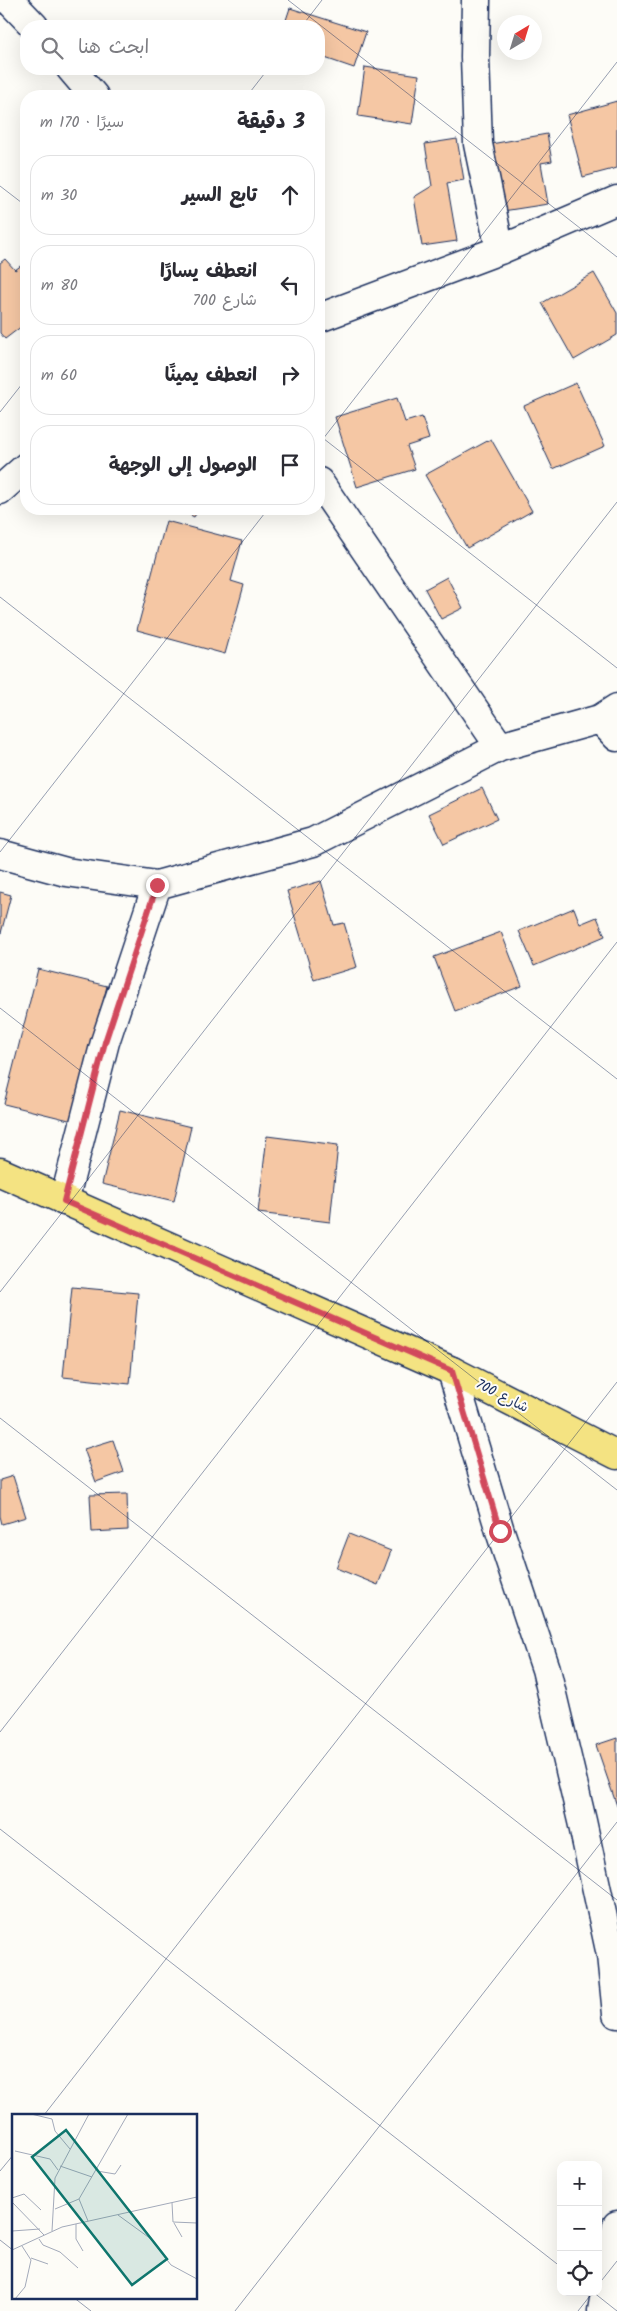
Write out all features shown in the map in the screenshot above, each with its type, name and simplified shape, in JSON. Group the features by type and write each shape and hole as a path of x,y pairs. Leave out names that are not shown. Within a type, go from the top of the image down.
{"main road":[{"name":"شارع 700","path":"0,1172 452,1371 617,1455"}],"street":[{"path":"9,0 28,20"},
{"path":"476,0 478,144 500,250"},
{"path":"75,75 89,90"},
{"path":"325,316 500,250 617,200"},
{"path":"0,490 20,472"},
{"path":"325,491 500,747"},
{"path":"0,854 66,872 157,885 313,842 500,747 611,721"},
{"path":"64,1201 105,1042 157,885"},
{"path":"452,1371 500,1531 546,1670 582,1821 611,1955 617,2014"},
{"path":"602,2311 617,2225"}],"building":[{"path":"290,8 366,32 354,68 325,58 325,20 286,20"},
{"path":"365,67 419,75 412,124 358,116"},
{"path":"617,101 617,168 583,177 567,115"},
{"path":"547,134 552,161 541,163 548,204 503,211 491,144"},
{"path":"457,139 464,180 447,183 457,241 422,246 414,197 432,186 425,144"},
{"path":"5,259 15,270 20,266 20,328 5,339 0,333 0,263"},
{"path":"594,273 617,313 617,335 574,360 542,303"},
{"path":"576,383 605,446 553,469 524,406"},
{"path":"397,398 405,422 422,417 429,439 407,446 415,469 357,487 335,417"},
{"path":"491,439 532,511 467,548 425,475"},
{"path":"166,521 242,541 231,581 244,585 225,654 137,630"},
{"path":"447,577 463,608 441,619 425,589"},
{"path":"482,788 497,819 444,844 429,814"},
{"path":"321,881 334,925 344,923 357,967 314,980 287,891"},
{"path":"0,892 11,895 0,937"},
{"path":"574,908 580,924 597,917 605,936 534,966 519,931"},
{"path":"501,932 522,986 455,1011 434,957"},
{"path":"38,969 107,986 73,1121 4,1104"},
{"path":"120,1110 191,1127 174,1201 102,1184"},
{"path":"267,1136 338,1145 330,1222 258,1213"},
{"path":"72,1287 138,1293 130,1384 63,1377"},
{"path":"113,1440 124,1472 96,1482 84,1449"},
{"path":"13,1476 26,1517 2,1524 0,1516 0,1480"},
{"path":"127,1494 128,1530 92,1532 90,1495"},
{"path":"349,1534 391,1551 378,1585 336,1568"},
{"path":"617,1738 617,1806 596,1745"}],"route":[{"path":"157,885 105,1042 64,1201 452,1371 500,1531"}]}
